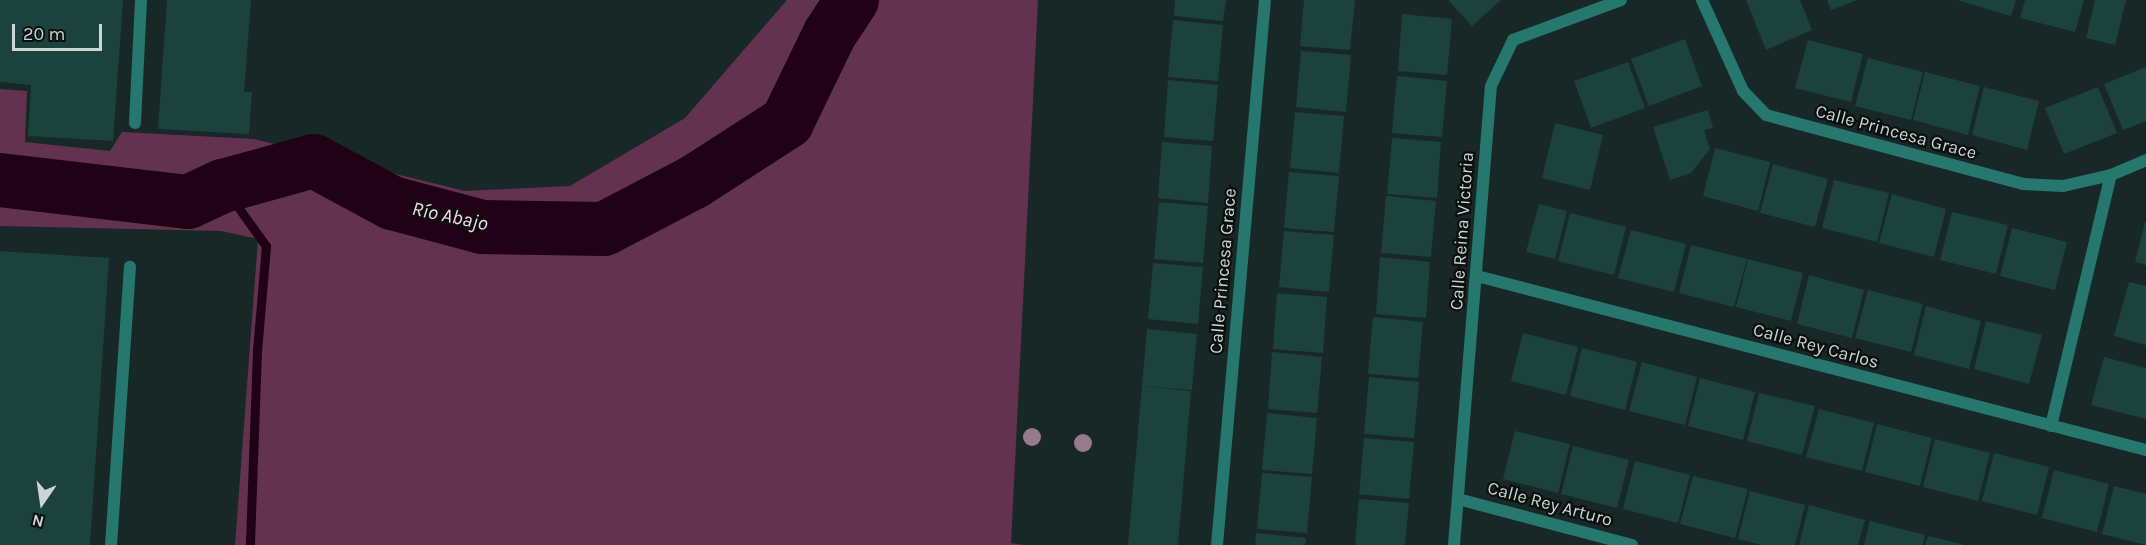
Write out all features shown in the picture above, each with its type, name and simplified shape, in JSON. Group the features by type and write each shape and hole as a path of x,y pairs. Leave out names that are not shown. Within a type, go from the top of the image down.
{"street":[{"path":"135,123 141,0"},
{"name":"Calle Princesa Grace","path":"1217,545 1265,0"},
{"name":"Calle Reina Victoria","path":"1454,545 1491,86 1513,40 1621,0"},
{"name":"Calle Princesa Grace","path":"1702,0 1743,91 1766,115 2024,184 2063,186 2111,175 2146,160"},
{"path":"2051,426 2111,175"},
{"path":"111,545 130,267"},
{"name":"Calle Rey Carlos","path":"1477,276 2146,450"},
{"name":"Calle Rey Arturo","path":"1458,499 1632,545"}],"shaded area":[{"path":"787,0 1038,0 1011,543 1025,545 235,545 258,239 221,231 0,226 0,89 27,91 25,142 110,151 122,132 254,139 465,191 570,186 685,118"}],"building":[{"path":"0,0 123,0 113,141 28,136 31,85 0,82"},
{"path":"167,0 251,0 244,92 252,92 249,134 158,129"},
{"path":"1175,0 1226,0 1223,21 1174,16"},
{"path":"1304,0 1355,0 1350,50 1300,46"},
{"path":"1448,0 1501,0 1472,26"},
{"path":"1746,0 1800,0 1812,30 1766,50"},
{"path":"1827,0 1857,0 1831,10"},
{"path":"1957,0 2016,0 2011,16"},
{"path":"2025,0 2084,0 2075,32 2020,18"},
{"path":"2095,0 2126,0 2115,45 2086,38"},
{"path":"1402,14 1452,19 1447,75 1398,71"},
{"path":"1173,20 1223,25 1218,81 1168,77"},
{"path":"1685,39 1702,86 1649,106 1631,59"},
{"path":"1808,40 1863,54 1851,102 1795,88"},
{"path":"1301,51 1351,55 1346,112 1296,107"},
{"path":"1868,58 1923,72 1911,120 1855,106"},
{"path":"1628,62 1645,108 1591,128 1574,81"},
{"path":"2146,67 2146,121 2123,130 2104,84"},
{"path":"1925,72 1980,86 1968,135 1913,120"},
{"path":"1397,76 1447,81 1442,137 1392,133"},
{"path":"1168,80 1218,85 1213,141 1164,137"},
{"path":"1984,87 2039,101 2027,150 1972,135"},
{"path":"2098,87 2117,133 2064,154 2045,108"},
{"path":"1708,110 1713,128 1704,130 1710,149 1691,173 1670,180 1653,127"},
{"path":"1295,112 1344,116 1339,173 1290,168"},
{"path":"1555,123 1603,135 1590,190 1542,178"},
{"path":"1392,138 1441,142 1437,198 1387,194"},
{"path":"1162,142 1212,146 1208,203 1158,198"},
{"path":"1715,148 1770,162 1758,211 1703,196"},
{"path":"1773,164 1828,179 1815,227 1760,213"},
{"path":"1289,172 1339,176 1334,232 1284,228"},
{"path":"1834,180 1889,193 1877,242 1822,228"},
{"path":"1892,194 1946,209 1934,257 1879,243"},
{"path":"1386,196 1436,201 1431,257 1381,253"},
{"path":"1159,202 1208,206 1203,263 1154,259"},
{"path":"1539,204 1567,211 1555,259 1526,252"},
{"path":"1952,212 2008,225 1996,274 1940,260"},
{"path":"1570,213 1626,227 1614,275 1558,261"},
{"path":"2146,222 2146,265 2135,262"},
{"path":"2012,228 2067,242 2055,290 2000,276"},
{"path":"1631,230 1686,244 1674,292 1618,278"},
{"path":"1284,231 1334,235 1329,292 1279,287"},
{"path":"1691,245 1747,259 1734,307 1679,293"},
{"path":"0,251 109,258 90,545 0,545"},
{"path":"1380,257 1430,262 1426,318 1376,314"},
{"path":"1748,259 1803,273 1791,321 1736,307"},
{"path":"1153,263 1203,267 1198,324 1148,319"},
{"path":"1809,275 1864,290 1852,338 1797,324"},
{"path":"2129,282 2146,286 2146,345 2114,336"},
{"path":"1868,290 1923,304 1911,352 1855,338"},
{"path":"1277,293 1327,297 1323,353 1273,349"},
{"path":"1926,306 1981,321 1969,369 1914,355"},
{"path":"1373,317 1423,322 1418,378 1368,374"},
{"path":"1986,321 2042,335 2029,384 1974,369"},
{"path":"1147,329 1197,334 1192,390 1142,386"},
{"path":"1523,333 1578,347 1566,395 1511,381"},
{"path":"1582,348 1637,362 1625,410 1570,396"},
{"path":"1272,352 1322,357 1317,413 1268,409"},
{"path":"2104,357 2146,368 2146,419 2091,405"},
{"path":"1642,362 1697,377 1685,425 1629,411"},
{"path":"1369,377 1419,382 1414,438 1364,434"},
{"path":"1700,378 1755,392 1743,440 1688,426"},
{"path":"1142,386 1191,391 1178,545 1128,545"},
{"path":"1759,393 1815,406 1802,455 1747,441"},
{"path":"1819,409 1874,423 1862,471 1806,457"},
{"path":"1267,413 1317,418 1312,474 1262,470"},
{"path":"1877,424 1932,438 1920,486 1865,472"},
{"path":"1515,431 1570,444 1558,493 1503,479"},
{"path":"1364,438 1414,442 1409,499 1359,494"},
{"path":"1935,439 1990,453 1978,501 1923,487"},
{"path":"1573,446 1629,460 1617,508 1561,494"},
{"path":"1994,453 2049,467 2037,515 1982,501"},
{"path":"1635,461 1690,475 1678,523 1623,509"},
{"path":"2054,470 2109,484 2097,532 2042,518"},
{"path":"1262,473 1312,477 1307,533 1257,529"},
{"path":"1693,476 1748,489 1735,538 1680,524"},
{"path":"2114,486 2146,494 2146,545 2102,534"},
{"path":"1750,491 1805,505 1795,545 1762,545 1738,539"},
{"path":"1359,499 1409,503 1405,545 1355,545"},
{"path":"1809,505 1865,520 1858,545 1799,545"},
{"path":"1870,521 1925,535 1923,545 1864,545"},
{"path":"1256,533 1306,538 1305,545 1255,545"},
{"path":"1928,536 1962,544 1962,545 1925,545"}],"waterway":[{"name":"Río Abajo","path":"0,180 188,202 223,186 314,161 392,203 482,227 604,229 694,182 787,122 829,35 852,0"},
{"path":"223,186 266,246 257,351 250,545"}]}
